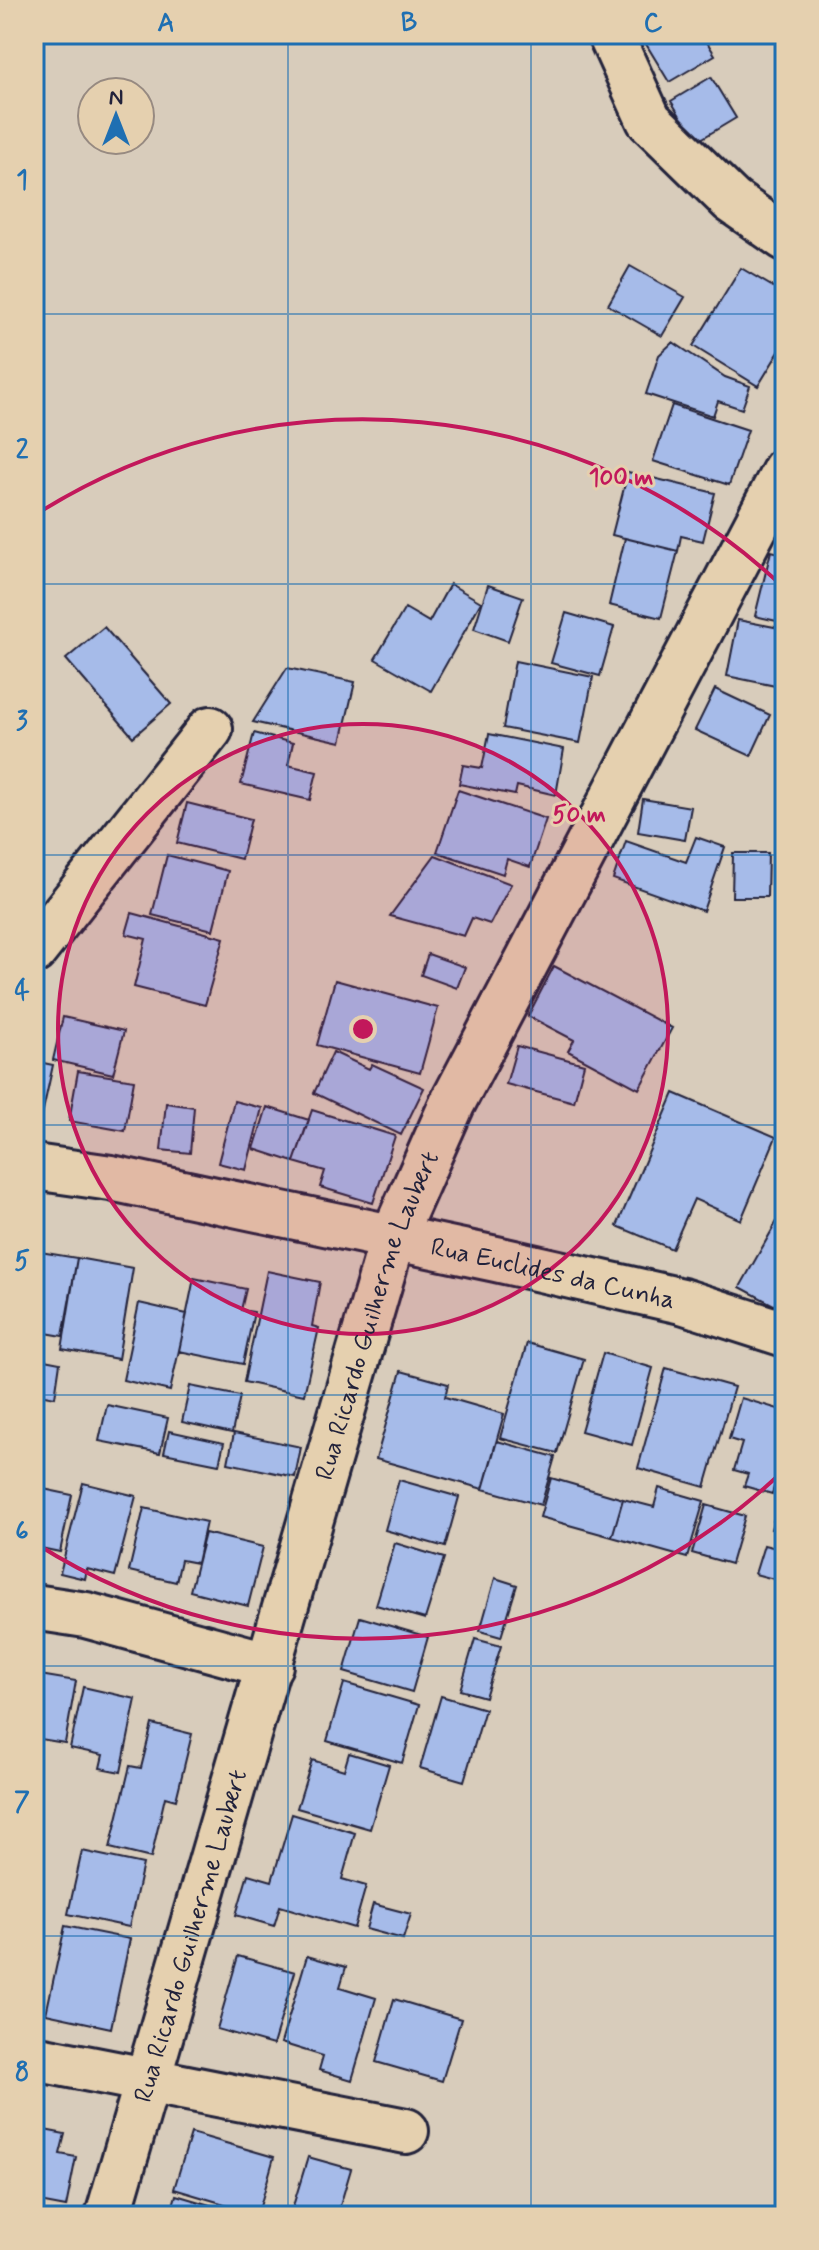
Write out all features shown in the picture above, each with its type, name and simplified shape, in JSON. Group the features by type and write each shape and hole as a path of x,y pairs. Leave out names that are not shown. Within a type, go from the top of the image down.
{"street":[{"path":"610,34 649,120 732,201 785,238"},
{"name":"Rua Ricardo Guilherme Laubert","path":"108,2216 393,1237 452,1104 785,470"},
{"path":"34,951 210,729"},
{"name":"Rua Euclides da Cunha","path":"34,1167 111,1178 682,1301 785,1334"},
{"path":"34,1607 86,1615 270,1665"},
{"path":"34,2058 406,2131"}],"building":[{"path":"662,34 702,34 715,55 669,82 646,44"},
{"path":"711,77 736,118 696,142 671,101"},
{"path":"630,266 685,297 662,336 608,305"},
{"path":"741,268 785,294 785,342 758,386 693,346"},
{"path":"673,342 725,377 750,386 742,409 718,401 713,416 646,394 659,355"},
{"path":"672,405 748,430 729,485 653,461"},
{"path":"628,472 715,493 703,541 681,536 678,551 612,535"},
{"path":"625,538 678,551 661,618 609,605"},
{"path":"771,551 785,554 785,623 755,616"},
{"path":"450,584 481,602 431,691 375,659 405,608 429,622"},
{"path":"488,585 523,597 508,641 474,629"},
{"path":"566,613 614,627 600,676 551,663"},
{"path":"738,620 785,629 785,688 727,676"},
{"path":"104,627 171,704 133,737 66,659"},
{"path":"515,661 593,677 580,743 503,728"},
{"path":"287,668 355,682 341,742 253,722"},
{"path":"715,689 770,715 751,756 695,730"},
{"path":"254,733 293,743 288,765 317,772 310,800 241,784"},
{"path":"489,734 564,749 556,795 517,786 515,795 459,784 463,765 482,768"},
{"path":"458,790 546,819 530,867 507,859 503,874 437,852"},
{"path":"643,799 691,807 685,840 638,832"},
{"path":"187,803 251,819 241,859 177,843"},
{"path":"696,837 725,847 703,911 613,879 626,841 686,862"},
{"path":"733,853 768,853 767,897 732,897"},
{"path":"167,855 228,871 213,930 152,915"},
{"path":"435,855 511,884 490,924 472,918 464,936 390,916"},
{"path":"132,913 224,938 205,1005 134,987 146,939 126,934"},
{"path":"428,954 465,967 457,988 421,975"},
{"path":"554,966 672,1028 639,1089 568,1051 574,1040 528,1016"},
{"path":"335,980 438,1008 420,1073 317,1045"},
{"path":"63,1017 124,1031 113,1074 53,1060"},
{"path":"517,1046 584,1064 574,1102 506,1084"},
{"path":"333,1052 369,1069 372,1064 424,1088 401,1135 314,1093"},
{"path":"34,1061 53,1065 42,1115 34,1113"},
{"path":"78,1071 134,1080 125,1131 69,1121"},
{"path":"674,1093 776,1137 741,1220 694,1199 672,1249 617,1226"},
{"path":"234,1101 262,1108 246,1170 218,1163"},
{"path":"166,1103 194,1107 190,1153 161,1150"},
{"path":"267,1107 309,1120 294,1162 254,1149"},
{"path":"312,1110 395,1136 373,1203 320,1187 325,1171 294,1162"},
{"path":"785,1207 785,1311 740,1287"},
{"path":"34,1251 77,1258 63,1336 34,1331"},
{"path":"77,1258 133,1268 118,1359 62,1349"},
{"path":"267,1271 320,1282 312,1326 319,1328 304,1395 244,1382"},
{"path":"194,1278 246,1289 241,1310 254,1312 243,1364 179,1351"},
{"path":"139,1303 187,1314 170,1391 123,1380"},
{"path":"527,1343 584,1359 557,1453 500,1438"},
{"path":"603,1353 653,1368 632,1445 581,1431"},
{"path":"34,1358 60,1363 55,1397 34,1393"},
{"path":"666,1368 734,1387 705,1487 638,1468"},
{"path":"401,1371 448,1384 445,1397 504,1414 483,1489 376,1459"},
{"path":"190,1386 240,1396 232,1433 182,1422"},
{"path":"741,1398 785,1411 785,1448 772,1494 744,1486 748,1474 734,1470 742,1443 729,1439"},
{"path":"107,1405 168,1418 160,1453 99,1441"},
{"path":"169,1431 224,1443 219,1464 164,1453"},
{"path":"234,1433 301,1447 295,1477 228,1463"},
{"path":"497,1441 555,1457 541,1505 483,1489"},
{"path":"551,1478 623,1499 612,1537 540,1517"},
{"path":"399,1480 459,1497 445,1547 385,1530"},
{"path":"785,1481 785,1533 771,1529"},
{"path":"83,1483 136,1496 115,1576 87,1569 85,1579 60,1573"},
{"path":"34,1487 72,1495 60,1552 40,1548 38,1556 34,1555"},
{"path":"659,1488 704,1501 687,1558 612,1537 623,1499 654,1507"},
{"path":"706,1505 745,1516 731,1564 692,1553"},
{"path":"144,1508 206,1522 197,1563 181,1560 176,1582 129,1571"},
{"path":"205,1533 263,1547 248,1606 190,1591"},
{"path":"395,1543 444,1558 425,1619 376,1605"},
{"path":"764,1545 785,1550 785,1582 755,1574"},
{"path":"495,1578 517,1585 501,1637 480,1631"},
{"path":"360,1617 428,1637 412,1692 344,1672"},
{"path":"475,1639 501,1646 485,1697 460,1690"},
{"path":"34,1674 76,1681 65,1743 34,1738"},
{"path":"344,1683 419,1705 402,1763 327,1741"},
{"path":"83,1687 136,1699 121,1772 100,1768 103,1755 70,1748"},
{"path":"441,1696 485,1709 464,1781 420,1768"},
{"path":"152,1724 192,1734 176,1800 165,1797 151,1858 110,1848 130,1766 141,1768"},
{"path":"349,1753 389,1765 370,1829 297,1808 312,1760 344,1770"},
{"path":"292,1814 355,1833 342,1879 366,1886 354,1928 280,1906 274,1926 236,1915 248,1874 272,1881"},
{"path":"82,1851 143,1864 129,1927 68,1914"},
{"path":"373,1904 411,1914 403,1939 366,1929"},
{"path":"65,1926 130,1939 111,2028 46,2014"},
{"path":"34,1940 42,1941 34,1977"},
{"path":"238,1956 295,1972 273,2045 217,2029"},
{"path":"307,1956 346,1967 340,1987 376,1998 352,2080 319,2070 323,2056 281,2043"},
{"path":"394,1999 461,2019 442,2081 376,2062"},
{"path":"34,2128 65,2134 60,2154 76,2157 66,2207 34,2201"},
{"path":"191,2133 274,2157 258,2214 174,2189"},
{"path":"308,2157 351,2169 337,2216 290,2216"},
{"path":"176,2195 247,2216 170,2216"}]}
